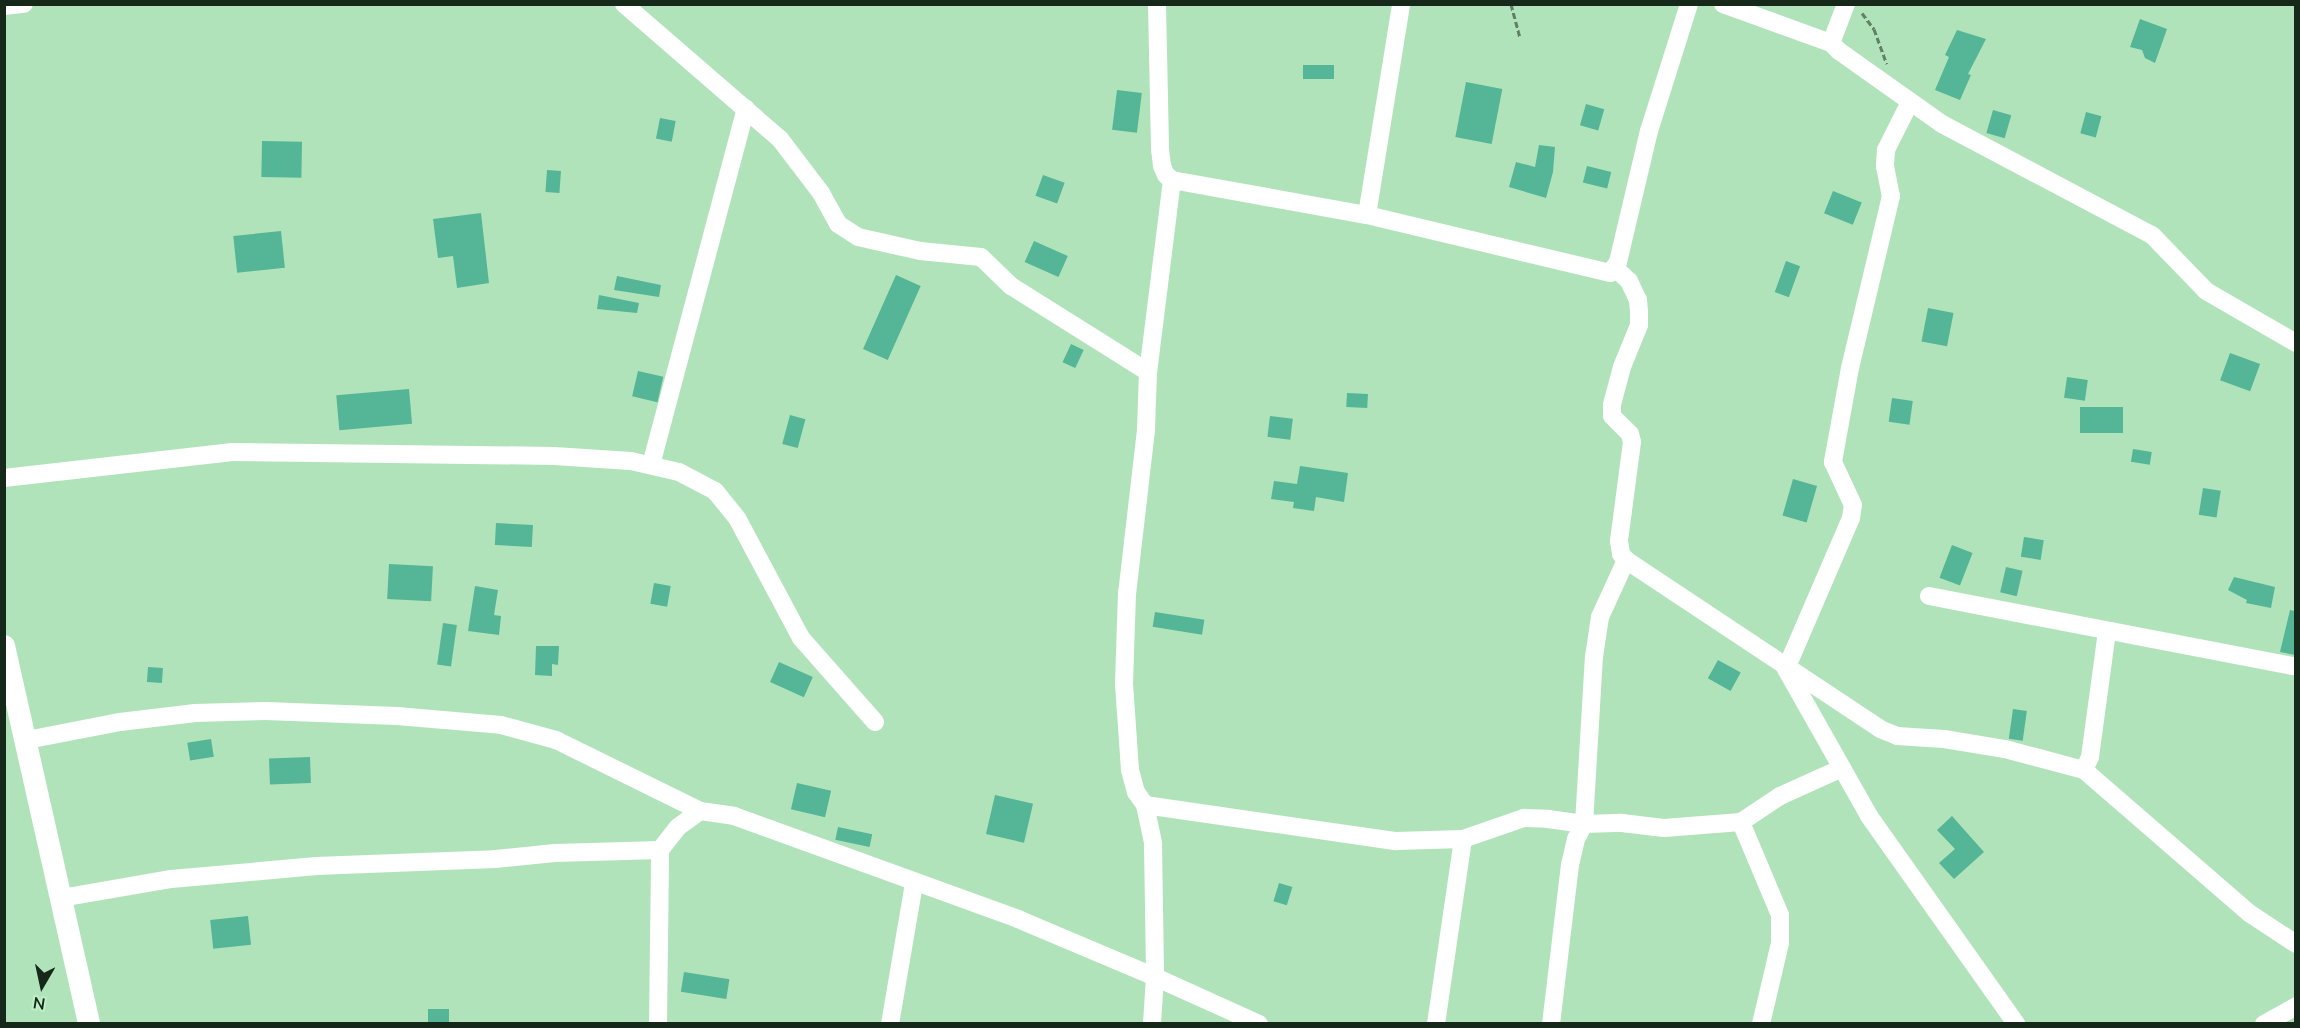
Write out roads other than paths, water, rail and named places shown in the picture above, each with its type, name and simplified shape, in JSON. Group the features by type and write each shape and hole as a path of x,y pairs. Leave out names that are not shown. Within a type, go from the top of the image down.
{"street":[{"path":"4,6 24,4"},
{"path":"624,4 780,140 821,193 838,224 858,237 920,251 981,257 1011,286 1148,372"},
{"path":"1157,4 1160,149 1162,166 1166,175 1172,180 1367,215 1610,273 1615,268 1649,130 1689,4"},
{"path":"1367,215 1401,4"},
{"path":"1723,4 1831,43 1942,124 2152,236 2206,291 2233,309 2295,343"},
{"path":"1831,43 1846,4"},
{"path":"1786,669 1851,518 1853,506 1833,462 1850,368 1891,196 1886,150 1905,98"},
{"path":"651,465 746,108"},
{"path":"1152,1023 1155,977 1153,844 1145,805 1136,792 1130,770 1124,684 1127,593 1146,430 1148,372 1172,180"},
{"path":"1615,268 1629,281 1638,300 1639,312 1638,325 1612,405 1612,416 1630,434 1632,442 1619,541 1621,554 1626,560 1703,610 1786,669 1880,729 1897,736 1975,743 2084,770 2249,913 2295,944"},
{"path":"4,478 233,452 554,456 631,461 679,472 715,491 738,518 801,638 875,722"},
{"path":"1551,1023 1570,865 1576,839 1584,824 1590,691 1600,617 1626,560"},
{"path":"1929,596 1997,607 2295,667"},
{"path":"2084,770 2090,758 2108,631"},
{"path":"4,646 89,1023"},
{"path":"1786,669 1869,816 2016,1023"},
{"path":"27,740 120,722 195,713 266,711 350,714 501,724 556,740 700,811 734,816 1018,919 1260,1023"},
{"path":"1145,805 1396,841 1463,838 1524,818 1584,824 1622,822 1664,828 1741,822 1780,796 1842,768"},
{"path":"658,1023 660,850 678,827 700,811"},
{"path":"1741,822 1780,915 1780,943 1761,1023"},
{"path":"1436,1023 1463,838"},
{"path":"61,898 171,879 316,866 495,859 555,852 660,850"},
{"path":"890,1023 914,883"},
{"path":"2264,1023 2295,1006"}]}
